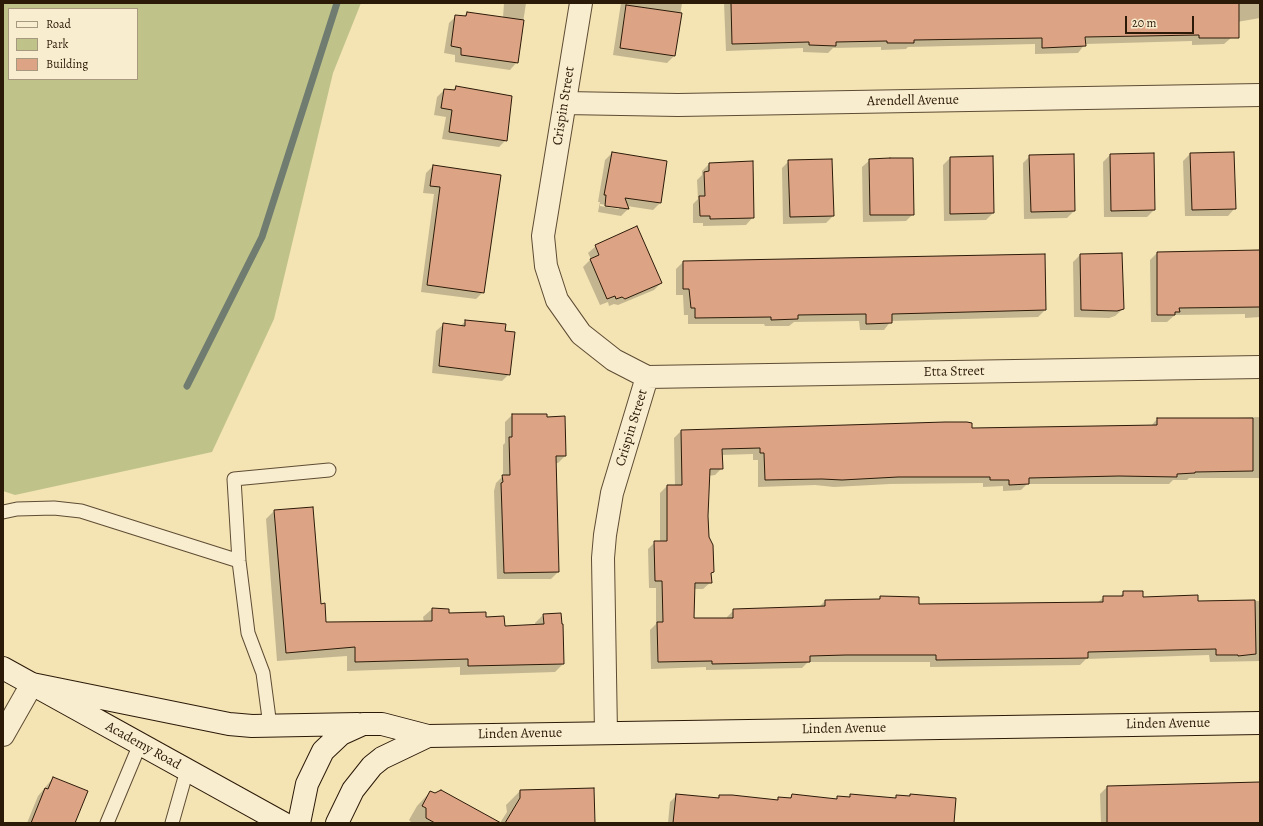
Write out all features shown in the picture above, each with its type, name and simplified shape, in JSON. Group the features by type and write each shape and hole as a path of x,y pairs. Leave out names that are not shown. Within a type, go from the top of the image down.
{"street":[{"name":"Crispin Street","path":"581,3 543,236 546,266 557,300 581,334 614,360 647,377 612,493 605,535 603,558 606,733"},
{"name":"Arendell Avenue","path":"565,103 678,105 1260,95"},
{"name":"Etta Street","path":"647,377 1260,367"},
{"name":"Academy Road","path":"3,668 283,823"},
{"path":"3,735 32,684 229,724 270,726 363,724"},
{"name":"Linden Avenue","path":"300,823 307,784 323,751 341,734 363,724 382,724 428,736 1260,723"},
{"name":"Linden Avenue","path":"337,823 353,790 372,766 382,758 428,736"}],"lane":[{"path":"270,726 263,673 248,633 239,561 234,479 329,470"},
{"path":"3,512 17,509 54,508 81,511 239,561"},
{"path":"107,823 140,744"},
{"path":"172,823 187,770"}],"green space":[{"path":"3,3 361,3 333,73 274,319 212,452 15,495 3,491"}],"building":[{"path":"731,3 1239,3 1239,38 1199,38 1199,35 1085,37 1086,46 1042,48 1042,38 914,40 914,43 887,43 887,41 836,42 836,46 809,45 809,42 732,44"},
{"path":"626,5 682,13 675,56 620,48"},
{"path":"467,12 524,20 518,63 461,55 461,48 451,46 455,15 466,16"},
{"path":"456,86 512,96 507,141 449,132 452,110 441,108 444,89 455,90"},
{"path":"612,152 667,161 661,203 625,198 629,209 605,206 606,195 604,195"},
{"path":"1234,152 1236,209 1192,210 1190,153"},
{"path":"1154,153 1155,210 1111,211 1110,154"},
{"path":"1074,154 1075,211 1031,212 1029,155"},
{"path":"993,156 994,213 950,214 950,157"},
{"path":"913,158 914,215 870,215 869,159"},
{"path":"832,159 834,216 790,217 788,160"},
{"path":"753,161 754,218 710,219 710,216 700,216 699,196 705,196 704,172 709,171 709,163"},
{"path":"433,165 501,175 484,293 427,285 440,187 430,186"},
{"path":"637,226 662,283 625,299 622,297 616,299 615,296 607,299 590,259 599,255 595,245"},
{"path":"1260,250 1260,307 1179,308 1180,312 1175,312 1175,315 1157,315 1157,252"},
{"path":"1122,253 1124,309 1117,311 1081,310 1080,254"},
{"path":"1045,254 1046,310 892,314 892,323 866,324 866,314 798,315 798,319 771,320 771,317 695,318 695,308 691,308 689,289 683,289 683,261"},
{"path":"465,320 506,324 505,331 515,332 510,375 439,366 443,323 465,326"},
{"path":"512,414 547,414 547,417 565,416 566,456 556,456 559,572 504,573 501,483 503,482 502,475 510,475 509,437 512,437"},
{"path":"1157,418 1253,418 1253,471 1195,472 1177,474 1177,477 1119,476 1029,478 1029,484 1009,485 1009,480 990,480 990,477 898,477 842,480 765,480 764,453 760,453 760,448 722,449 723,469 710,469 708,516 709,537 713,545 714,572 711,573 712,583 695,583 694,618 733,618 733,609 825,606 825,600 880,599 880,596 919,597 919,604 1103,602 1103,596 1123,596 1123,591 1143,591 1143,597 1198,595 1198,601 1255,600 1256,654 1238,656 1216,655 1216,649 1088,652 1088,658 936,660 936,655 846,655 810,656 810,662 712,664 712,661 658,662 657,622 663,622 662,581 655,581 654,541 667,541 667,485 682,485 681,430 945,422 972,423 972,428 1157,425"},
{"path":"313,507 321,604 325,603 326,622 432,621 432,608 449,609 449,613 486,612 486,617 504,616 505,626 544,624 543,614 561,613 563,624 564,664 468,666 468,659 355,662 355,647 286,653 274,510"},
{"path":"53,777 88,791 75,823 31,823 45,788 48,789"},
{"path":"1260,782 1260,823 1107,823 1107,786"},
{"path":"594,788 595,823 505,823 520,798 520,790"},
{"path":"441,790 501,823 435,823 426,818 426,808 422,806 430,791 435,793"},
{"path":"676,794 719,798 719,795 732,795 778,800 778,797 791,798 792,794 837,799 837,796 850,797 850,794 896,798 896,795 910,796 910,794 956,798 954,823 673,823"}],"waterway":[{"path":"187,386 262,237 337,3"}]}
